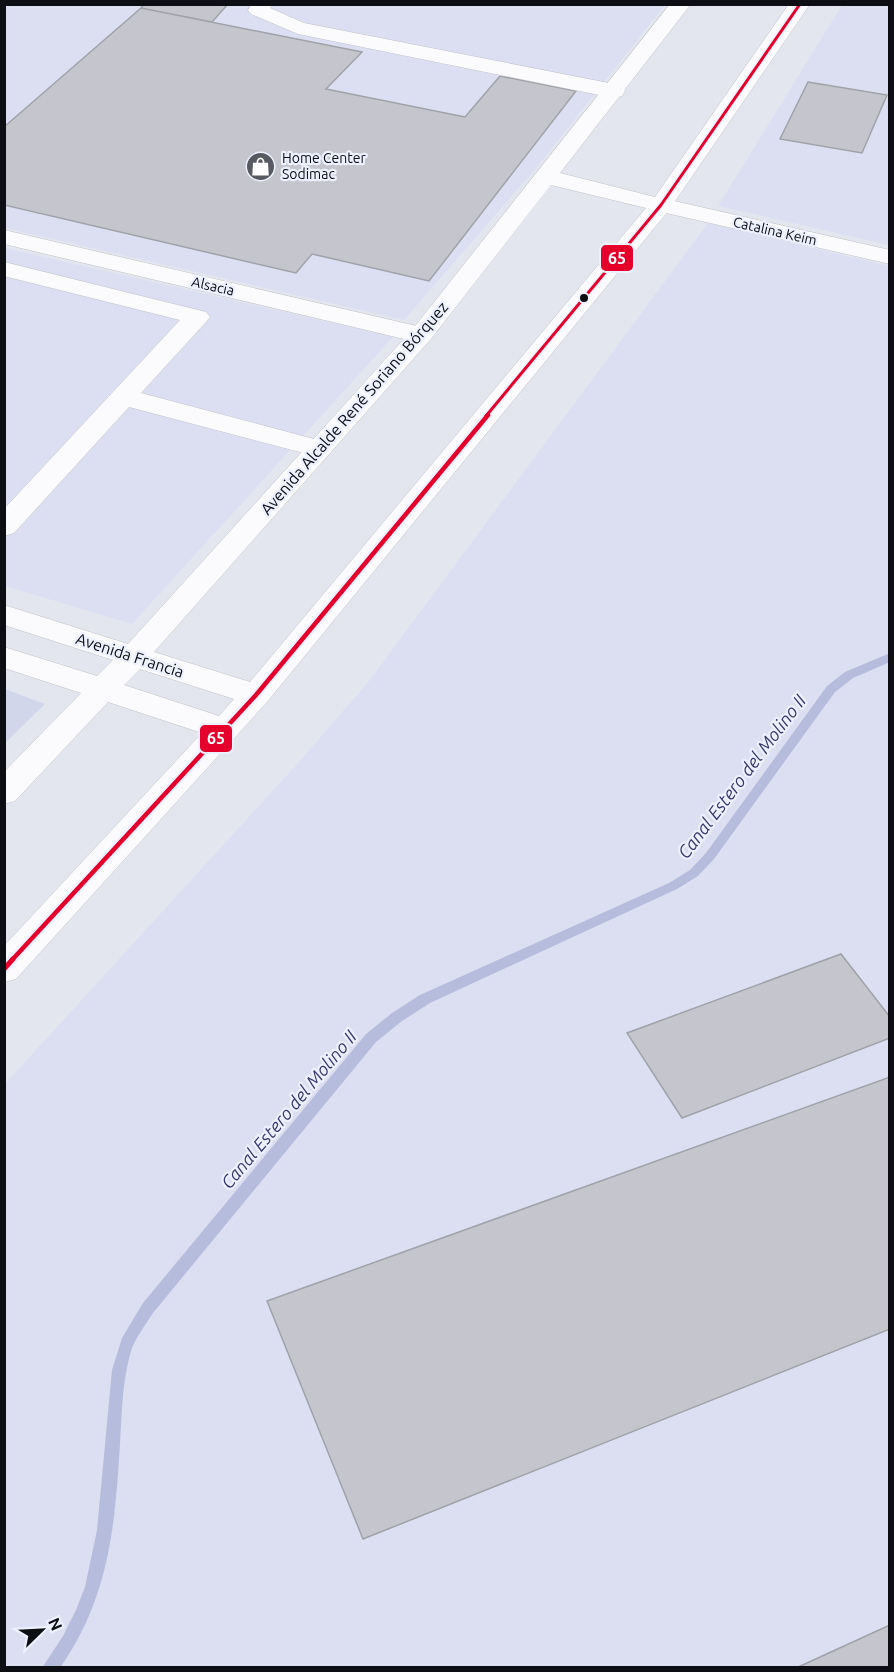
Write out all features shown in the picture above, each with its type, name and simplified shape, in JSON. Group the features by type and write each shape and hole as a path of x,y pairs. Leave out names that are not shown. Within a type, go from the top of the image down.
{"main road":[{"path":"263,4 258,10 614,91"},
{"name":"Avenida Alcalde René Soriano Bórquez","path":"4,793 135,656 421,335 681,4"},
{"path":"4,969 256,695 661,205 800,4"},
{"name":"Catalina Keim","path":"547,177 890,257"},
{"name":"Alsacia","path":"4,237 421,335"},
{"path":"4,269 197,317 4,527"},
{"path":"116,405 311,458"},
{"name":"Avenida Francia","path":"4,615 256,695"},
{"path":"4,657 224,729"}],"shaded area":[{"name":"Home Center Sodimac","path":"4,5 665,5 537,167 404,320 5,228"},
{"path":"842,5 889,5 889,245 718,206"},
{"path":"708,223 889,266 889,1667 5,1667 4,1085 299,762 369,681"},
{"path":"5,248 393,337 132,624 5,586"},
{"path":"5,689 45,704 5,743"}],"building":[{"path":"144,4 228,4 212,22 141,8"},
{"name":"Home Center Sodimac","path":"141,8 362,52 326,89 465,117 500,76 576,91 429,281 312,254 296,273 4,205 4,127"},
{"path":"808,82 887,95 862,153 780,139"},
{"path":"841,954 890,1017 890,1038 682,1118 627,1033"},
{"path":"890,1077 890,1329 363,1539 267,1301"},
{"path":"890,1625 890,1668 796,1668"}],"waterway":[{"name":"Canal Estero del Molino II","path":"50,1668 69,1642 83,1614 100,1559 108,1500 117,1381 125,1348 130,1338 148,1308 371,1038 397,1017 425,999 673,886 694,873 710,856 831,689 849,675 890,657"}],"transit line":[{"name":"65","path":"4,969 256,695 661,205 800,4"}],"place":[{"name":"Home Center Sodimac","path":"261,166"}]}
